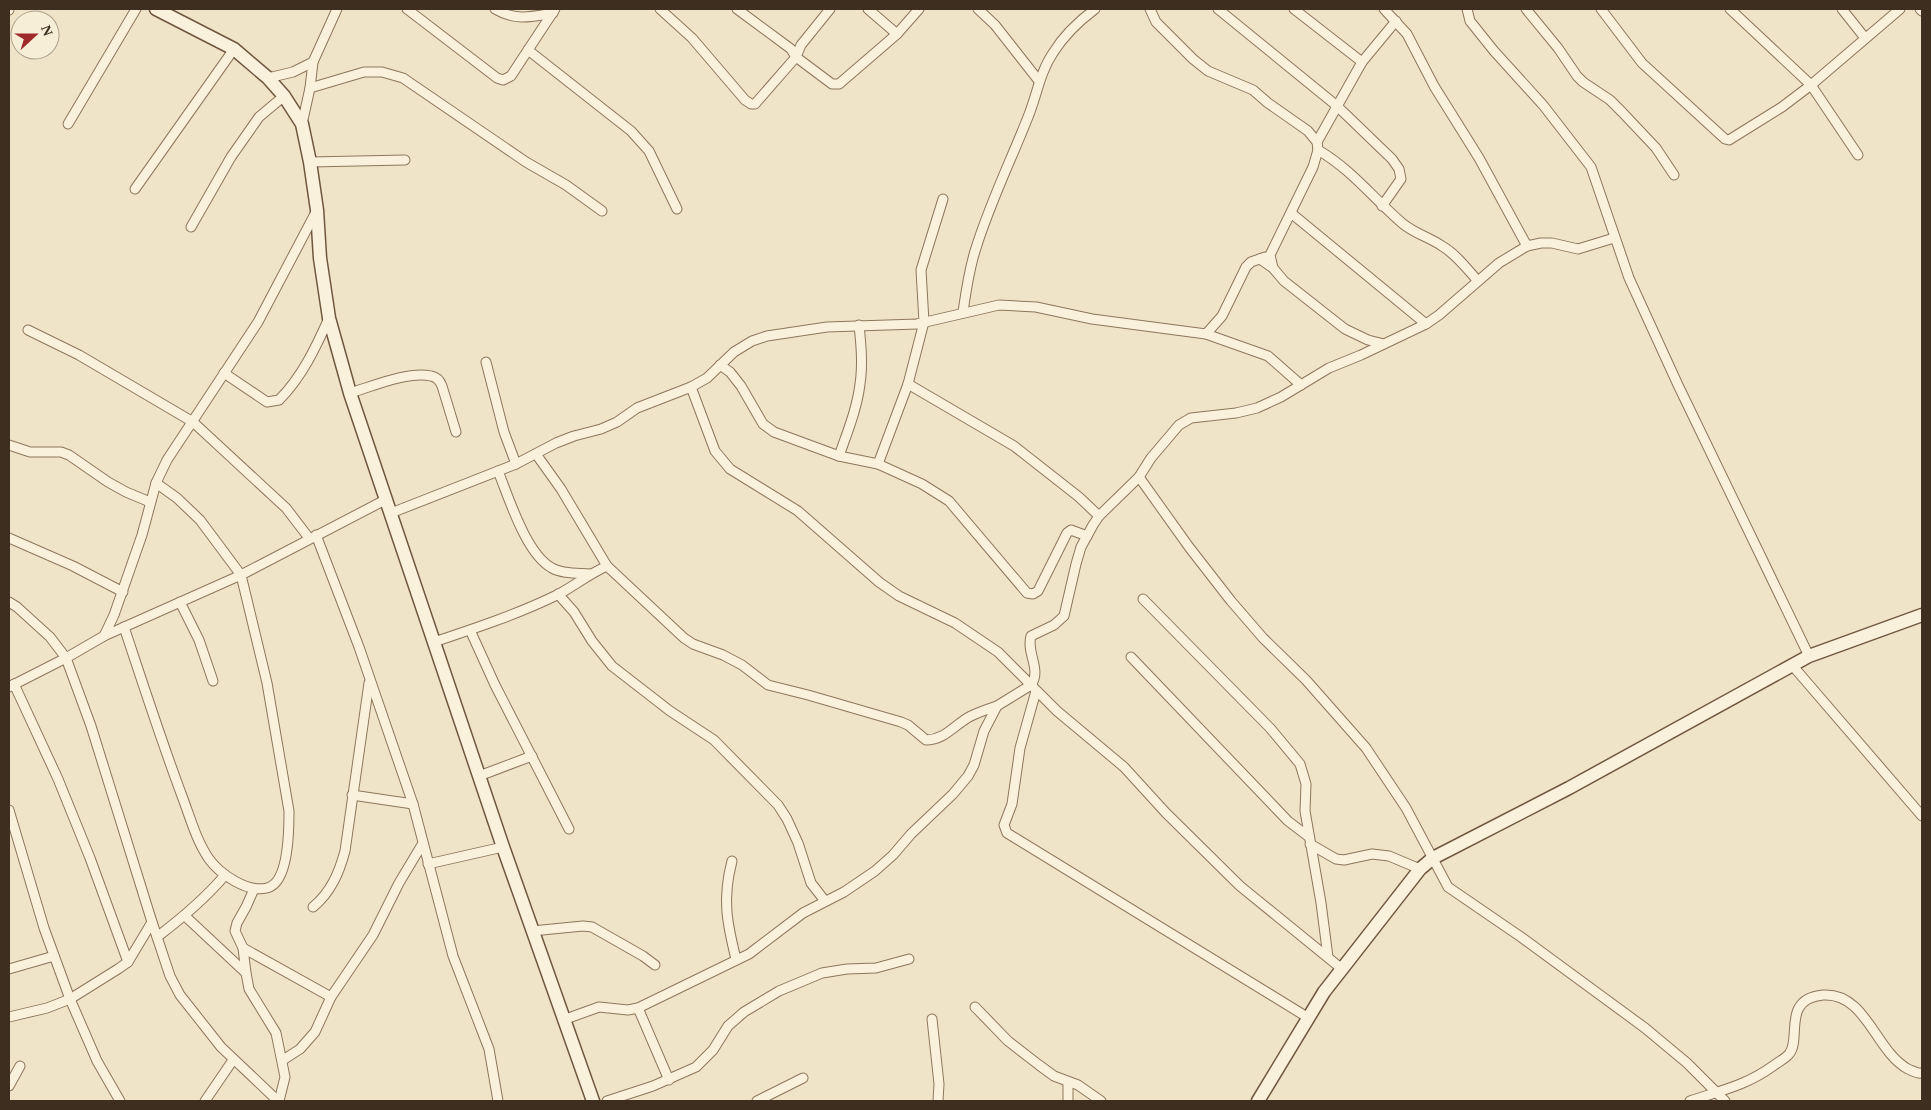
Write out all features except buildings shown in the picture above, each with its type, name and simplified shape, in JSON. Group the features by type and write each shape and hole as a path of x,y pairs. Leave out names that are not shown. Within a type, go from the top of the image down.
{"street":[{"path":"68,124 136,9"},
{"path":"156,9 234,49 268,78 284,96 302,124 317,210 320,258 329,318 350,393 503,847 593,1101"},
{"path":"302,124 310,88 313,62 338,9"},
{"path":"407,9 497,78 503,80 511,76 554,11"},
{"path":"495,9 515,18 554,11"},
{"path":"660,9 692,38 745,100 751,104 757,103 796,57 801,45 830,9"},
{"path":"738,9 791,49 796,57 832,84 839,84 897,34 919,9"},
{"path":"868,9 897,34"},
{"path":"978,9 995,26 1039,81"},
{"path":"963,312 975,249 987,215 1031,110 1039,81 1052,54 1065,36 1080,20 1095,9"},
{"path":"1150,9 1156,22 1208,71 1253,90 1308,131 1318,146 1382,206 1420,236 1449,251 1478,280"},
{"path":"1218,9 1337,106 1392,159 1399,168 1401,179 1382,206"},
{"path":"1294,9 1362,62"},
{"path":"1384,9 1407,34 1434,86 1479,158 1528,246"},
{"path":"1467,9 1470,21 1494,51 1543,105 1591,167 1606,206 1614,238 1629,278 1678,385 1809,656"},
{"path":"1526,9 1558,48 1577,76 1588,87 1616,105 1656,148 1674,175"},
{"path":"1601,9 1642,63 1725,139 1734,138 1782,107 1811,85 1900,9"},
{"path":"1730,9 1811,85 1858,155"},
{"path":"1842,9 1865,38"},
{"path":"1273,268 1270,255 1313,167 1318,146 1337,106 1362,62 1396,22"},
{"path":"135,189 234,49"},
{"path":"528,50 631,131 649,151 677,209"},
{"path":"268,78 292,72 313,62"},
{"path":"310,88 364,72 382,72 403,78 526,162 566,185 602,211"},
{"path":"191,227 231,157 260,116 284,96"},
{"path":"310,162 405,160"},
{"path":"878,464 908,384 924,322 921,270 943,199"},
{"path":"104,636 123,592 142,535 156,483 167,460 258,322 317,210"},
{"path":"1291,213 1426,324"},
{"path":"1308,1017 1007,833 1004,825 1012,804 1020,748 1036,673 1030,651 1031,636 1054,625 1064,616 1076,564 1087,536 1099,516 1139,477 1179,425 1191,418 1247,411 1268,403 1329,368 1426,324 1439,315 1498,263 1528,246 1542,242 1552,242 1578,250 1614,238"},
{"path":"1206,334 1222,316 1246,267 1251,262 1270,255"},
{"path":"1260,259 1345,330 1368,340 1384,344"},
{"path":"391,513 516,464 574,436 601,429 617,422 638,408 691,387 707,378 734,352 752,341 767,336 826,327 924,322 999,305 1022,305 1092,319 1206,334 1268,356 1301,385"},
{"path":"224,373 267,402 279,400 298,378 329,318"},
{"path":"839,456 849,428 860,385 862,363 859,325"},
{"path":"28,330 79,355 193,422 286,508 312,536 344,605 413,804 453,956 489,1049 498,1101"},
{"path":"486,362 504,432 516,464"},
{"path":"720,365 730,372 741,386 763,424 774,432 839,456 878,464 922,484 948,501 1027,593 1033,594 1038,591 1067,533 1071,530 1087,536"},
{"path":"350,393 411,376 432,376 439,380 456,432"},
{"path":"908,384 1014,446 1079,497 1099,516"},
{"path":"691,387 715,451 730,469 798,511 878,582 899,596 955,623 998,652 1068,721 1124,767 1166,813 1240,886 1342,969"},
{"path":"9,445 30,452 62,452 114,486 150,502"},
{"path":"536,454 561,490 607,566 684,638 693,644 742,665 772,687 808,695 901,722 908,725 926,740 933,740 943,736 971,716 997,706 1033,688"},
{"path":"498,471 529,544 538,557 557,571 590,574"},
{"path":"1139,477 1189,547 1262,638 1306,680 1366,748 1406,808 1448,887 1521,937 1645,1028 1725,1101"},
{"path":"124,627 144,690 198,837 208,858 226,875 254,888 271,887 276,883 286,854 289,833 288,812 267,683 241,575 200,520 177,498 156,483"},
{"path":"128,962 90,858 58,779 11,686 104,636 241,575 312,536 385,500"},
{"path":"9,538 73,566 123,592"},
{"path":"434,642 526,609 558,594 607,566"},
{"path":"558,594 574,612 592,641 612,666 670,711 714,740 778,805 798,843 811,883 825,902"},
{"path":"1143,600 1270,728 1300,764 1306,784 1305,811 1328,957"},
{"path":"9,602 50,637 66,658 91,726 156,937 170,976 180,995 191,1011 233,1060 279,1101 284,1077 276,1033 249,989 244,948 235,932 235,927 254,888"},
{"path":"180,602 199,640 213,681"},
{"path":"1258,1101 1308,1017 1342,969 1420,870 1433,858 1568,788 1809,656 1922,615"},
{"path":"470,630 495,685 569,829"},
{"path":"1131,657 1288,821 1309,840 1336,859 1344,860 1372,854 1389,856 1420,870"},
{"path":"1792,665 1922,816"},
{"path":"313,907 326,894 339,872 345,851 370,680"},
{"path":"563,1020 599,1007 628,1010 638,1008 749,954 803,913 844,892 875,872 953,794 974,765 984,731 997,706"},
{"path":"479,776 532,756"},
{"path":"352,795 413,804"},
{"path":"9,810 44,928 70,999 97,1061 120,1101"},
{"path":"282,1060 300,1049 315,1032 331,997 373,935 399,883 423,843"},
{"path":"428,864 503,847"},
{"path":"732,861 726,895 727,916 736,959"},
{"path":"156,937 184,916 212,891 226,875"},
{"path":"184,916 246,973"},
{"path":"9,1017 47,1008 70,999 128,962 152,922"},
{"path":"532,931 583,926 592,927 643,956 655,965"},
{"path":"244,948 331,997"},
{"path":"9,969 54,956"},
{"path":"607,1101 669,1080 696,1067 713,1050 728,1026 760,1001 779,991 822,973 841,969 876,968 909,958"},
{"path":"1690,1101 1750,1081 1789,1054 1793,1047 1794,1024 1798,1010 1806,1001 1824,995 1848,1000 1857,1007 1891,1055 1906,1068 1918,1074 1922,1073"},
{"path":"975,1007 1008,1042 1046,1071 1078,1085 1101,1101"},
{"path":"638,1008 669,1080"},
{"path":"932,1019 939,1084 938,1101"},
{"path":"205,1101 233,1060"},
{"path":"9,1086 20,1066"},
{"path":"757,1101 803,1078"},
{"path":"1068,1082 1068,1101"}]}
